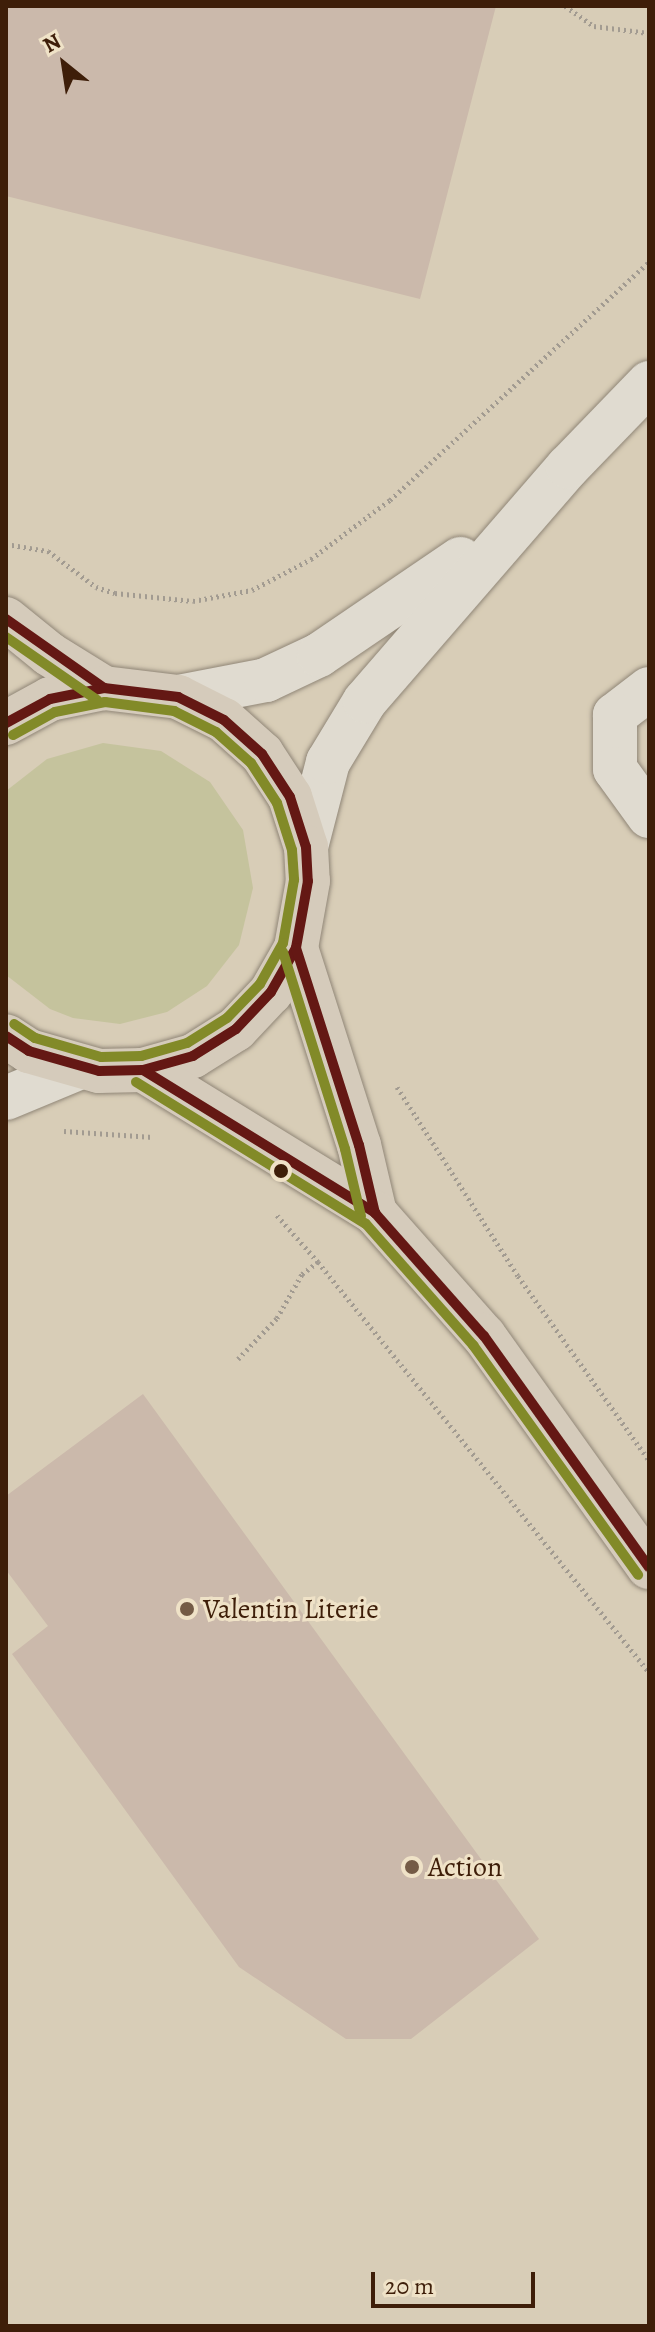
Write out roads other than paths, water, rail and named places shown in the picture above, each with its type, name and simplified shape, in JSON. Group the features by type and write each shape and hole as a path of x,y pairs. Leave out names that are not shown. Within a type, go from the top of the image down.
{"main road":[{"path":"6,619 49,654 104,688"},
{"path":"6,723 50,699 104,688 178,697 224,720 262,754 290,797 306,847 305,915 296,948 271,992 236,1029 193,1056 143,1070 78,1068 29,1051 6,1036"},
{"path":"296,948 359,1145 375,1213"},
{"path":"143,1070 375,1213 484,1336 649,1567"}],"street":[{"path":"306,847 318,790 342,734 393,664 568,467 649,383"},
{"path":"178,697 266,680 358,633 429,584 568,467"},
{"path":"649,689 615,715 615,769 649,816"},
{"path":"6,1098 78,1068"}],"place":[{"name":"Valentin Literie","path":"187,1609"},
{"name":"Action","path":"412,1867"}]}
